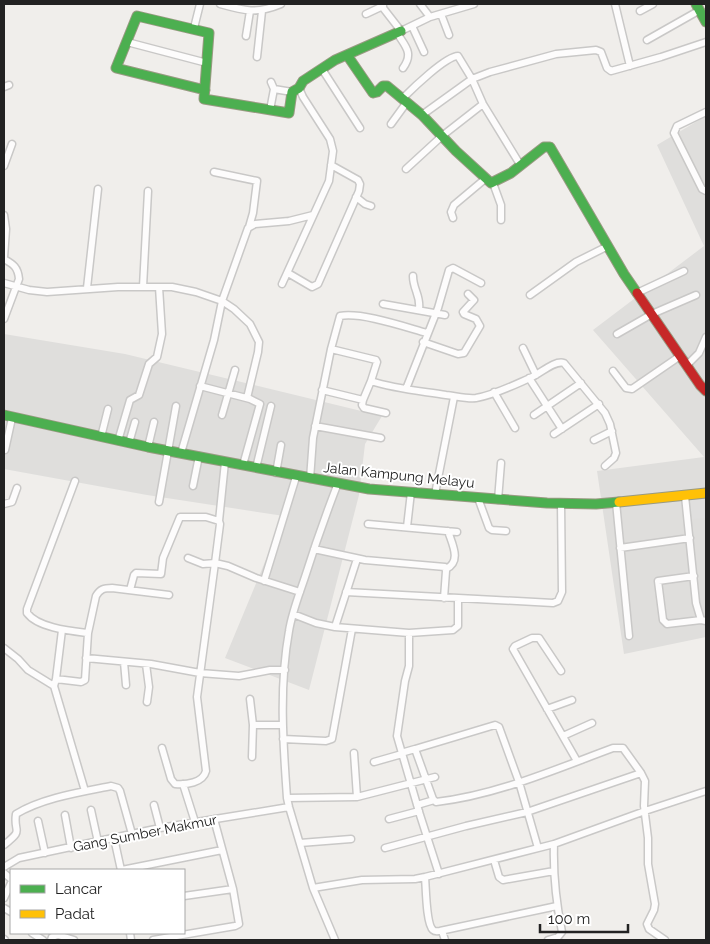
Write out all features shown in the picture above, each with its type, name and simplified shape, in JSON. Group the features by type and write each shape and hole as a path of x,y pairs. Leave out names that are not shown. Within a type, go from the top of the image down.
{"street":[{"path":"194,28 200,4"},
{"path":"220,4 250,11 262,11 281,4"},
{"path":"420,4 430,17"},
{"path":"205,90 116,68 137,16 208,33 207,63 205,90 204,99 289,113 296,90 303,81 322,68 430,17 464,5 474,4"},
{"path":"615,4 630,66"},
{"path":"640,11 653,4"},
{"path":"366,14 381,5 399,32 408,52 407,62 403,68"},
{"path":"647,40 698,7 706,22"},
{"path":"246,36 250,11"},
{"path":"257,57 262,11"},
{"path":"440,14 449,35"},
{"path":"412,26 424,52"},
{"path":"126,42 207,63"},
{"path":"422,114 472,79 490,72 556,54 596,50 601,52 609,70 630,66 706,42"},
{"path":"347,55 373,93 385,85 405,100 422,114 489,181 501,205 501,220"},
{"path":"391,124 405,100 418,84 455,55 460,57 483,104 521,166"},
{"path":"322,68 360,128"},
{"path":"270,110 272,86 296,90 303,97 332,144 333,151 329,181 282,284"},
{"path":"406,169 442,136 483,104"},
{"path":"706,112 677,126 674,133 702,189 706,191"},
{"path":"4,166 12,144"},
{"path":"453,218 451,212 454,205 489,181 521,166 544,147 548,146 558,159 637,293 706,391"},
{"path":"288,273 312,287 318,284 356,197 360,184 358,180 330,165"},
{"path":"181,453 214,340 222,301 248,228 253,221 257,181 214,172"},
{"path":"87,288 98,188"},
{"path":"143,287 148,191"},
{"path":"356,197 371,206"},
{"path":"4,215 6,229 4,258 15,265 18,272 17,287 5,315"},
{"path":"253,221 289,221 313,215"},
{"path":"530,296 570,266 608,246"},
{"path":"406,389 423,342 436,314 450,268 481,283"},
{"path":"637,293 684,271"},
{"path":"413,276 414,286 419,298 419,310"},
{"path":"4,283 46,292 87,288 172,287 196,292 222,301 250,324 259,342 247,398"},
{"path":"118,441 130,400 139,395 149,364 157,357 162,334 159,287"},
{"path":"423,342 458,354 464,353 480,326 476,319 463,312 474,300 468,294"},
{"path":"617,334 652,314 696,295"},
{"path":"383,304 444,315"},
{"path":"310,479 315,426 340,316 367,318 427,333"},
{"path":"686,365 699,353 706,337"},
{"path":"523,348 536,375"},
{"path":"331,349 376,359 377,362 362,405 364,408 386,412"},
{"path":"613,370 626,388 632,389 680,356"},
{"path":"370,381 454,397 478,397 529,378 561,362 564,363 599,404 608,419 616,456 605,466"},
{"path":"222,415 235,370"},
{"path":"529,378 562,429"},
{"path":"534,415 581,383"},
{"path":"200,386 229,392 259,403 260,407 251,432 243,465"},
{"path":"322,390 363,400"},
{"path":"494,392 516,428"},
{"path":"435,494 454,397"},
{"path":"554,434 599,404"},
{"path":"159,502 176,406"},
{"path":"256,468 271,406"},
{"path":"101,437 108,408"},
{"path":"5,450 8,416"},
{"name":"Jalan Kampung Melayu","path":"8,416 118,441 276,473 370,489 498,500 596,504 706,493"},
{"path":"129,443 135,422"},
{"path":"148,447 154,422"},
{"path":"315,426 381,438"},
{"path":"594,440 612,431"},
{"path":"276,473 281,446"},
{"path":"193,486 199,456"},
{"path":"162,748 175,784 183,784 204,777 206,771 197,703 220,524 225,462"},
{"path":"498,500 501,463"},
{"path":"264,581 296,477"},
{"path":"75,481 27,613 33,619 62,630 88,634"},
{"path":"335,940 313,888 289,807 282,724 285,670 293,614 338,483"},
{"path":"4,504 12,502 17,488"},
{"path":"407,527 411,492"},
{"path":"685,496 694,576 696,603 703,620 668,624 664,622 658,581 694,576"},
{"path":"478,498 489,528 506,531"},
{"path":"616,502 629,636"},
{"path":"346,592 553,604 558,601 562,592 561,503"},
{"path":"130,590 136,573 161,574 163,558 180,517 206,517 219,521"},
{"path":"368,524 457,532"},
{"path":"446,569 453,565 455,558 448,531"},
{"path":"620,548 690,538"},
{"path":"314,549 357,559 445,567 446,569"},
{"path":"188,558 203,564 215,563 228,566 264,581 300,592"},
{"path":"335,627 357,559"},
{"path":"444,598 446,569"},
{"path":"4,649 18,659 28,670 55,682 84,682 88,634 96,596 99,591 105,588 170,596"},
{"path":"293,614 316,623 335,627 409,633 456,629 458,626 458,599"},
{"path":"283,739 326,741 332,739 352,628"},
{"path":"62,630 55,682 84,792"},
{"path":"409,633 409,666 397,727 397,736 439,874"},
{"path":"561,671 539,638 532,638 514,646 513,649 577,761"},
{"path":"86,658 146,664 200,673 239,676 270,670 285,670"},
{"path":"124,662 126,685"},
{"path":"146,664 149,688 147,702"},
{"path":"250,699 253,725 252,757"},
{"path":"547,709 572,700"},
{"path":"563,736 592,723"},
{"path":"253,725 282,724"},
{"path":"374,762 495,725 501,729 538,848"},
{"path":"389,819 434,800 440,801 479,793 519,782 619,747 623,748 642,773 645,781 645,811 650,879 655,898 654,910 647,924 649,929 665,940"},
{"path":"415,748 434,800"},
{"path":"354,753 357,797"},
{"path":"385,848 528,812 642,773"},
{"path":"287,798 357,797 435,777"},
{"path":"183,784 195,822"},
{"path":"4,845 18,831 16,814 38,804 111,786 118,788 132,834"},
{"path":"313,888 362,880 415,879 439,874 554,844 706,791"},
{"path":"154,805 160,828"},
{"name":"Gang Sumber Makmur","path":"4,866 18,858 160,828 289,807"},
{"path":"91,810 98,842"},
{"path":"65,815 71,848"},
{"path":"153,940 227,928 240,924 233,889 214,818"},
{"path":"38,821 45,853"},
{"path":"114,838 122,869"},
{"path":"300,843 351,838"},
{"path":"548,940 558,937 562,932 557,906 554,844"},
{"path":"127,869 222,850"},
{"path":"494,860 499,877 503,880 554,871"},
{"path":"425,877 431,926 435,931 557,906"},
{"path":"4,898 10,885"},
{"path":"185,896 233,889"},
{"path":"442,931 444,940"},
{"path":"51,940 52,936 58,935 74,940"}],"shaded area":[{"path":"706,116 706,637 624,654 597,471 704,457 593,330 704,246 657,145"},
{"path":"4,334 125,354 382,416 365,444 359,495 309,690 225,658 284,516 147,495 4,469"},
{"path":"706,497 706,518 692,519 690,498"}],"traffic: fast":[{"path":"696,4 706,22"},
{"path":"205,90 116,68 137,16 209,33 204,99 289,113 292,92 299,88 303,81 335,60 401,31"},
{"path":"347,55 373,93 383,86 387,86 422,115 456,151 491,183 511,173 544,147 550,147 637,293"},
{"path":"4,415 148,447 369,489 547,503 596,504 619,502"}],"traffic: slow":[{"path":"619,502 706,493"}],"traffic: jam":[{"path":"637,293 706,391"}]}
